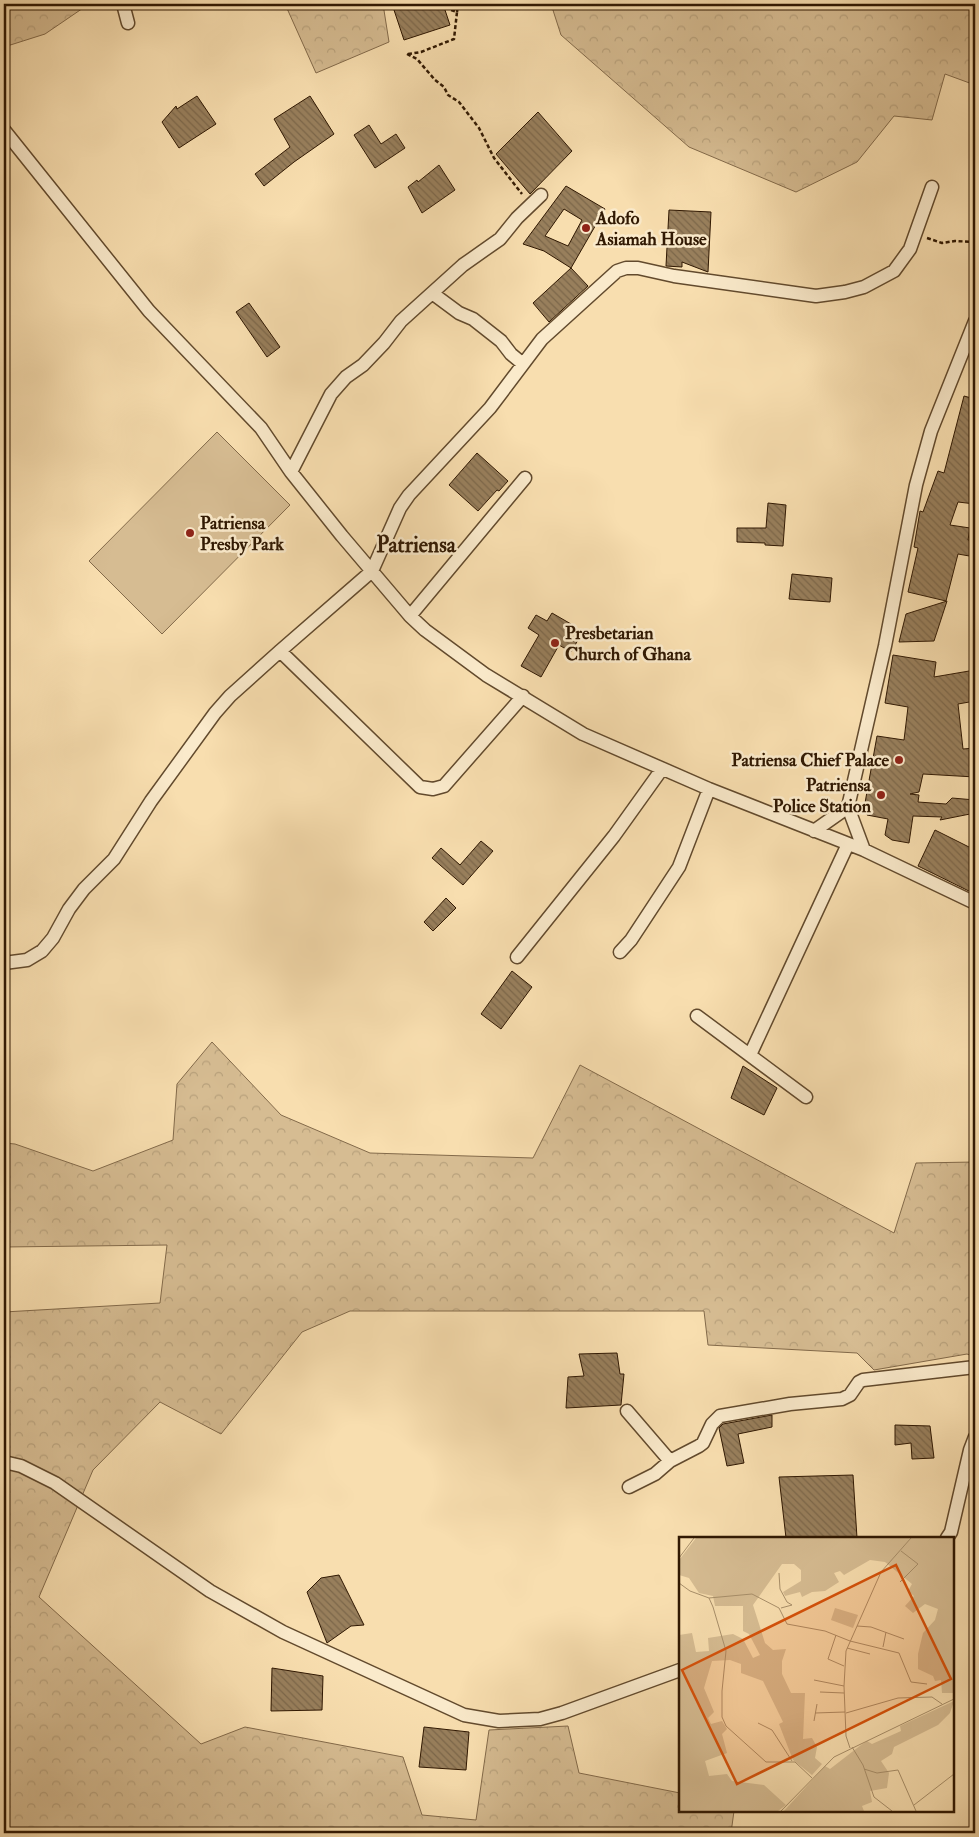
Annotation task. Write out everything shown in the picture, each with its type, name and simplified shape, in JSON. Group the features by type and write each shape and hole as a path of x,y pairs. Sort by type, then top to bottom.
{"street":[{"path":"123,4 128,23"},
{"path":"4,130 149,311 261,428 291,472 410,616 425,630 486,675 583,734 709,789 864,850 975,904"},
{"path":"4,963 27,960 42,951 53,938 69,908 84,889 114,859 151,801 215,713 230,696 372,571 400,508 409,495 490,408 542,339 617,272 626,268 638,268 674,276 816,296 864,287 894,271 910,248 932,187"},
{"path":"291,472 331,394 346,377 363,365 384,343 401,320 463,265 500,239 541,195"},
{"path":"432,293 458,313 473,319 501,341 511,354 523,364"},
{"path":"864,850 848,807 885,646 916,485 931,431 975,321"},
{"path":"410,616 525,478"},
{"path":"280,651 420,787 433,789 444,786 522,696"},
{"path":"518,957 614,836 662,769"},
{"path":"620,952 631,940 679,867 709,789"},
{"path":"814,831 848,807"},
{"path":"750,1055 848,844"},
{"path":"697,1016 806,1097"},
{"path":"629,1487 654,1474 670,1461 703,1443 712,1424 720,1416 790,1404 842,1399 850,1394 859,1382 863,1380 975,1367"},
{"path":"627,1411 670,1461"},
{"path":"948,1537 951,1532 970,1450 975,1437"},
{"path":"4,1462 20,1466 75,1495 210,1591 283,1632 464,1715 499,1721 540,1719 562,1713 679,1670"}],"path":[{"path":"449,4 451,10 457,12"},
{"path":"458,4 454,39 421,52 407,54 417,60 444,87 448,95 459,102 479,128 494,158 531,206"},
{"path":"916,234 942,243 956,241 975,242"}],"green space":[{"path":"4,4 89,4 45,34 4,47"},
{"path":"285,4 383,4 389,42 316,73"},
{"path":"551,4 975,4 975,85 945,74 932,120 894,116 857,162 796,192 689,147 561,35"},
{"name":"Patriensa Presby Park","path":"217,432 290,505 162,634 89,561"},
{"path":"212,1042 281,1115 370,1153 533,1158 580,1065 894,1233 916,1163 975,1162 975,1357 967,1354 874,1370 857,1353 708,1345 704,1311 350,1311 302,1332 221,1434 160,1402 93,1470 39,1597 201,1744 245,1727 403,1757 422,1815 476,1820 489,1730 568,1726 579,1773 679,1793 679,1812 734,1812 731,1833 4,1833 4,1312 160,1303 167,1245 4,1247 4,1143 15,1144 93,1171 173,1140 177,1084"}],"building":[{"path":"392,4 443,4 450,25 404,40"},
{"path":"197,96 216,124 179,148 162,122 176,106 177,109"},
{"path":"310,96 334,134 264,186 255,174 290,147 274,119"},
{"path":"538,112 572,151 530,194 496,154"},
{"path":"369,125 381,144 396,134 405,148 375,168 354,135"},
{"path":"439,165 455,190 422,213 408,187 417,180 418,182"},
{"name":"Adofo Asiamah House","path":"566,186 605,209 571,268 544,251 523,244","holes":["564,209 582,220 568,246 545,236"]},
{"path":"669,210 711,212 708,272 682,262 682,267 666,266"},
{"path":"571,268 588,286 549,322 533,303"},
{"path":"249,303 280,347 267,357 236,312"},
{"path":"964,396 975,399 975,504 958,502 950,525 970,528 968,540 975,540 975,557 958,554 946,601 908,592 918,548 914,547 920,511 923,512 938,471 944,473"},
{"path":"477,453 508,481 478,511 449,485"},
{"path":"768,503 786,505 783,546 737,542 737,528 766,528"},
{"path":"792,574 832,578 830,602 789,599"},
{"path":"947,601 934,641 899,642 906,614"},
{"name":"Presbetarian Church of Ghana","path":"552,613 571,624 566,633 578,640 571,652 559,645 541,677 521,666 539,635 528,628 536,615 547,621"},
{"path":"893,655 936,662 934,677 975,670 975,701 958,704 963,749 975,748 975,777 923,774 919,792 910,794 919,795 918,802 946,804 952,798 975,800 975,813 940,820 942,817 913,816 909,843 892,840 885,835 888,819 867,815 869,804 865,803 877,736 904,740 908,707 885,703"},
{"path":"935,830 975,850 975,894 918,866"},
{"path":"481,841 493,851 463,885 432,858 441,848 460,865"},
{"path":"446,898 456,908 433,931 424,922"},
{"path":"512,971 532,987 501,1029 481,1014"},
{"path":"743,1066 777,1088 764,1115 731,1098"},
{"path":"617,1353 620,1374 624,1374 621,1405 566,1408 568,1377 584,1376 579,1354"},
{"path":"772,1415 772,1427 738,1434 744,1463 727,1466 719,1428 723,1424"},
{"path":"895,1425 930,1426 934,1458 912,1459 911,1443 895,1445"},
{"path":"853,1475 857,1537 786,1537 779,1477"},
{"path":"339,1575 364,1625 351,1626 327,1643 307,1592 321,1578"},
{"path":"272,1668 323,1676 322,1710 271,1711"},
{"path":"424,1727 469,1732 466,1770 419,1767"}],"place":[{"name":"Adofo Asiamah House","path":"586,228"},
{"name":"Patriensa Presby Park","path":"190,533"},
{"name":"Presbetarian Church of Ghana","path":"555,643"},
{"name":"Patriensa Chief Palace","path":"899,760"},
{"name":"Patriensa Police Station","path":"881,795"}],"district":[{"name":"Patriensa","path":"416,545"}]}
